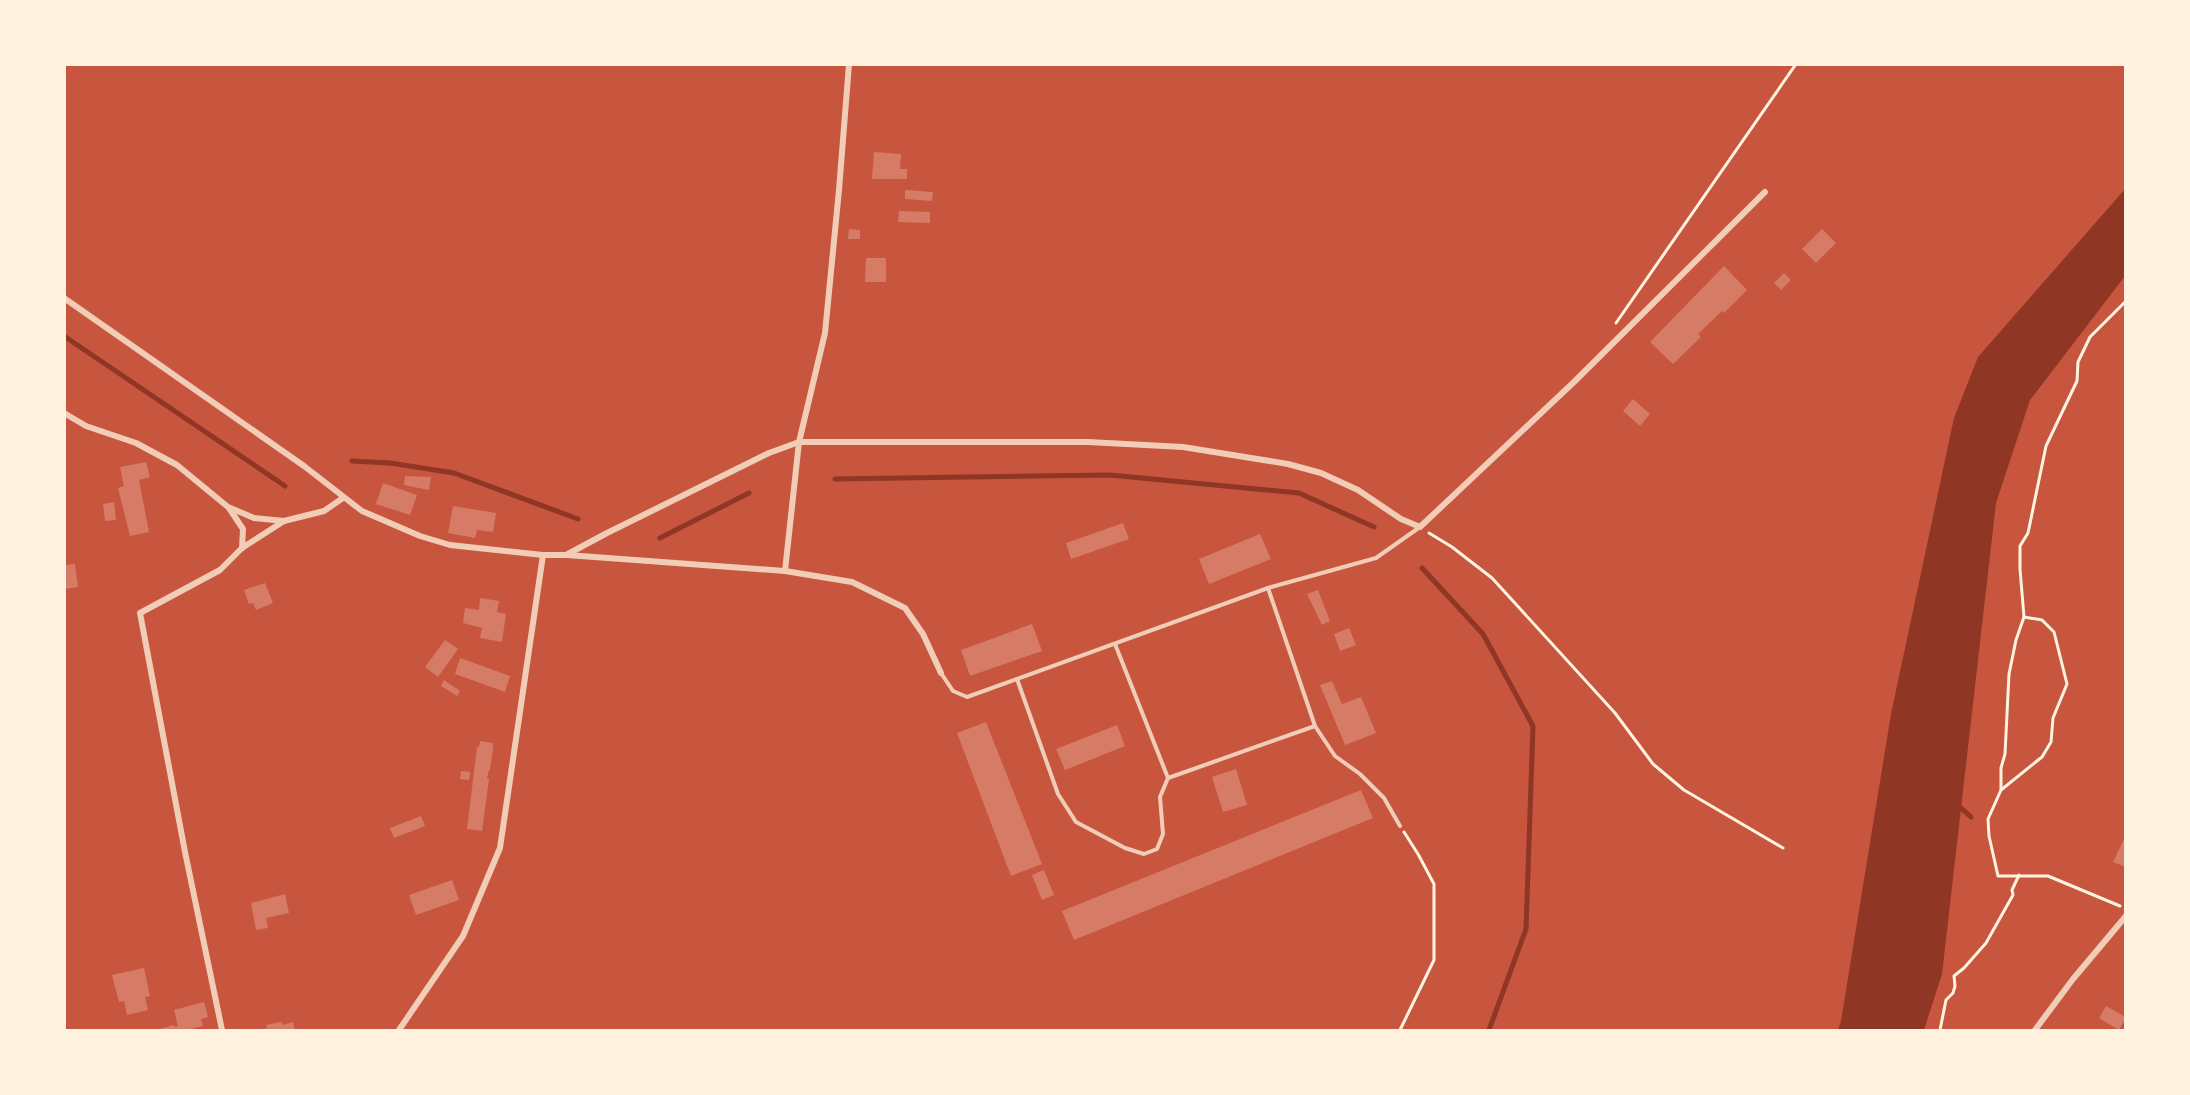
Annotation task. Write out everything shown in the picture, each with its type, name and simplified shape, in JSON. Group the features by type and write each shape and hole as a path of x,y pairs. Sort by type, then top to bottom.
{"street":[{"path":"785,571 799,442 825,333 849,64"},
{"path":"567,555 769,453 799,442 1088,442 1184,447 1288,464 1321,473 1358,490 1401,519 1420,527 1575,381 1765,192"},
{"path":"64,298 304,466 362,511 420,536 450,545 543,555 785,571 852,582 905,608 923,634 941,673"},
{"path":"64,413 86,426 136,443 177,465 228,507 243,529 242,548"},
{"path":"222,1030 184,852 140,613 220,570 242,548 284,521 324,511 343,498"},
{"path":"228,507 254,518 284,521"},
{"path":"399,1030 464,936 500,849 543,555"},
{"path":"2035,1030 2073,979 2126,916"}],"lane":[{"path":"941,673 952,691 967,697 1268,588 1376,558 1420,527"},
{"path":"1268,588 1315,726 1335,756 1360,774 1384,798 1400,826"},
{"path":"1017,680 1058,794 1076,822 1143,854 1157,849 1163,834 1160,797 1168,778 1114,644"},
{"path":"1168,778 1315,726"}],"path":[{"path":"1615,323 1796,64"},
{"path":"2120,906 2048,876 1998,876 1989,836 1988,819 2001,790 2009,674 2024,616 2020,546 2028,533 2046,446 2077,381 2078,362 2090,337 2126,301"},
{"path":"1420,527 1452,546 1492,578 1615,713 1653,764 1684,790 1751,827 1783,848"},
{"path":"2001,790 2042,757 2051,742 2053,718 2067,684 2054,632 2042,620 2024,616"},
{"path":"1400,826 1434,884 1434,960 1400,1030"},
{"path":"1940,1030 1946,1000 1953,993 1955,986 1954,976 1986,943 2013,895 2012,890 2019,875"}],"shaded area":[{"path":"2125,189 2125,276 2030,400 1996,503 1942,974 1924,1030 1838,1030 1891,714 1954,418 1978,357"}],"building":[{"path":"874,152 901,154 900,169 907,169 907,179 872,179"},
{"path":"905,190 933,192 932,201 905,199"},
{"path":"899,211 930,212 930,223 898,222"},
{"path":"849,229 860,230 860,239 848,239"},
{"path":"1822,229 1836,243 1816,263 1802,249"},
{"path":"866,258 886,258 886,282 865,282"},
{"path":"1724,266 1747,290 1698,334 1701,337 1673,364 1650,342"},
{"path":"1784,273 1791,280 1781,290 1774,283"},
{"path":"1633,399 1650,414 1640,426 1623,411"},
{"path":"146,462 150,477 139,480 149,532 130,536 118,488 124,486 120,467"},
{"path":"405,476 431,477 429,490 404,485"},
{"path":"383,483 417,495 410,515 376,504"},
{"path":"114,502 116,520 105,521 103,504"},
{"path":"453,506 496,513 493,532 477,530 475,538 448,533"},
{"path":"1123,523 1129,539 1071,559 1066,543"},
{"path":"1260,534 1271,559 1209,584 1199,559"},
{"path":"75,564 78,587 64,589 64,565"},
{"path":"265,583 273,603 256,610 253,603 249,604 244,590"},
{"path":"1318,590 1330,621 1322,625 1307,594"},
{"path":"480,598 499,601 497,612 506,614 502,642 480,638 482,628 463,623 465,608 479,610"},
{"path":"1032,624 1042,651 970,676 961,650"},
{"path":"1349,628 1356,645 1340,651 1334,634"},
{"path":"445,640 458,649 438,677 425,667"},
{"path":"460,658 510,676 505,692 455,674"},
{"path":"444,680 460,691 457,696 441,686"},
{"path":"1332,681 1342,704 1361,697 1376,733 1345,745 1320,685"},
{"path":"986,722 1042,864 1011,876 957,733"},
{"path":"1117,725 1125,746 1065,770 1056,749"},
{"path":"480,741 493,743 482,831 467,829 477,747"},
{"path":"1236,769 1247,805 1223,812 1212,777"},
{"path":"461,771 470,772 469,780 460,779"},
{"path":"1361,790 1373,818 1074,940 1062,911"},
{"path":"421,816 425,826 394,838 390,828"},
{"path":"2126,835 2126,867 2113,862"},
{"path":"1044,870 1054,895 1042,900 1032,875"},
{"path":"452,880 459,900 416,915 409,895"},
{"path":"285,894 289,913 266,918 268,928 256,930 251,903"},
{"path":"144,968 150,996 145,997 148,1010 127,1015 124,1001 119,1002 112,975"},
{"path":"204,1002 208,1017 201,1019 203,1026 187,1030 156,1030 178,1026 174,1010"},
{"path":"2106,1006 2126,1017 2119,1030 2099,1018"},
{"path":"281,1022 283,1025 293,1022 295,1030 260,1030 267,1028 266,1025"}],"waterway":[{"path":"64,336 285,486"},
{"path":"352,461 390,463 454,473 578,519"},
{"path":"835,479 1110,475 1299,493 1374,527"},
{"path":"660,538 749,493"},
{"path":"1422,568 1483,634 1533,726 1526,929 1489,1030"},
{"path":"1961,808 1971,817"}]}
